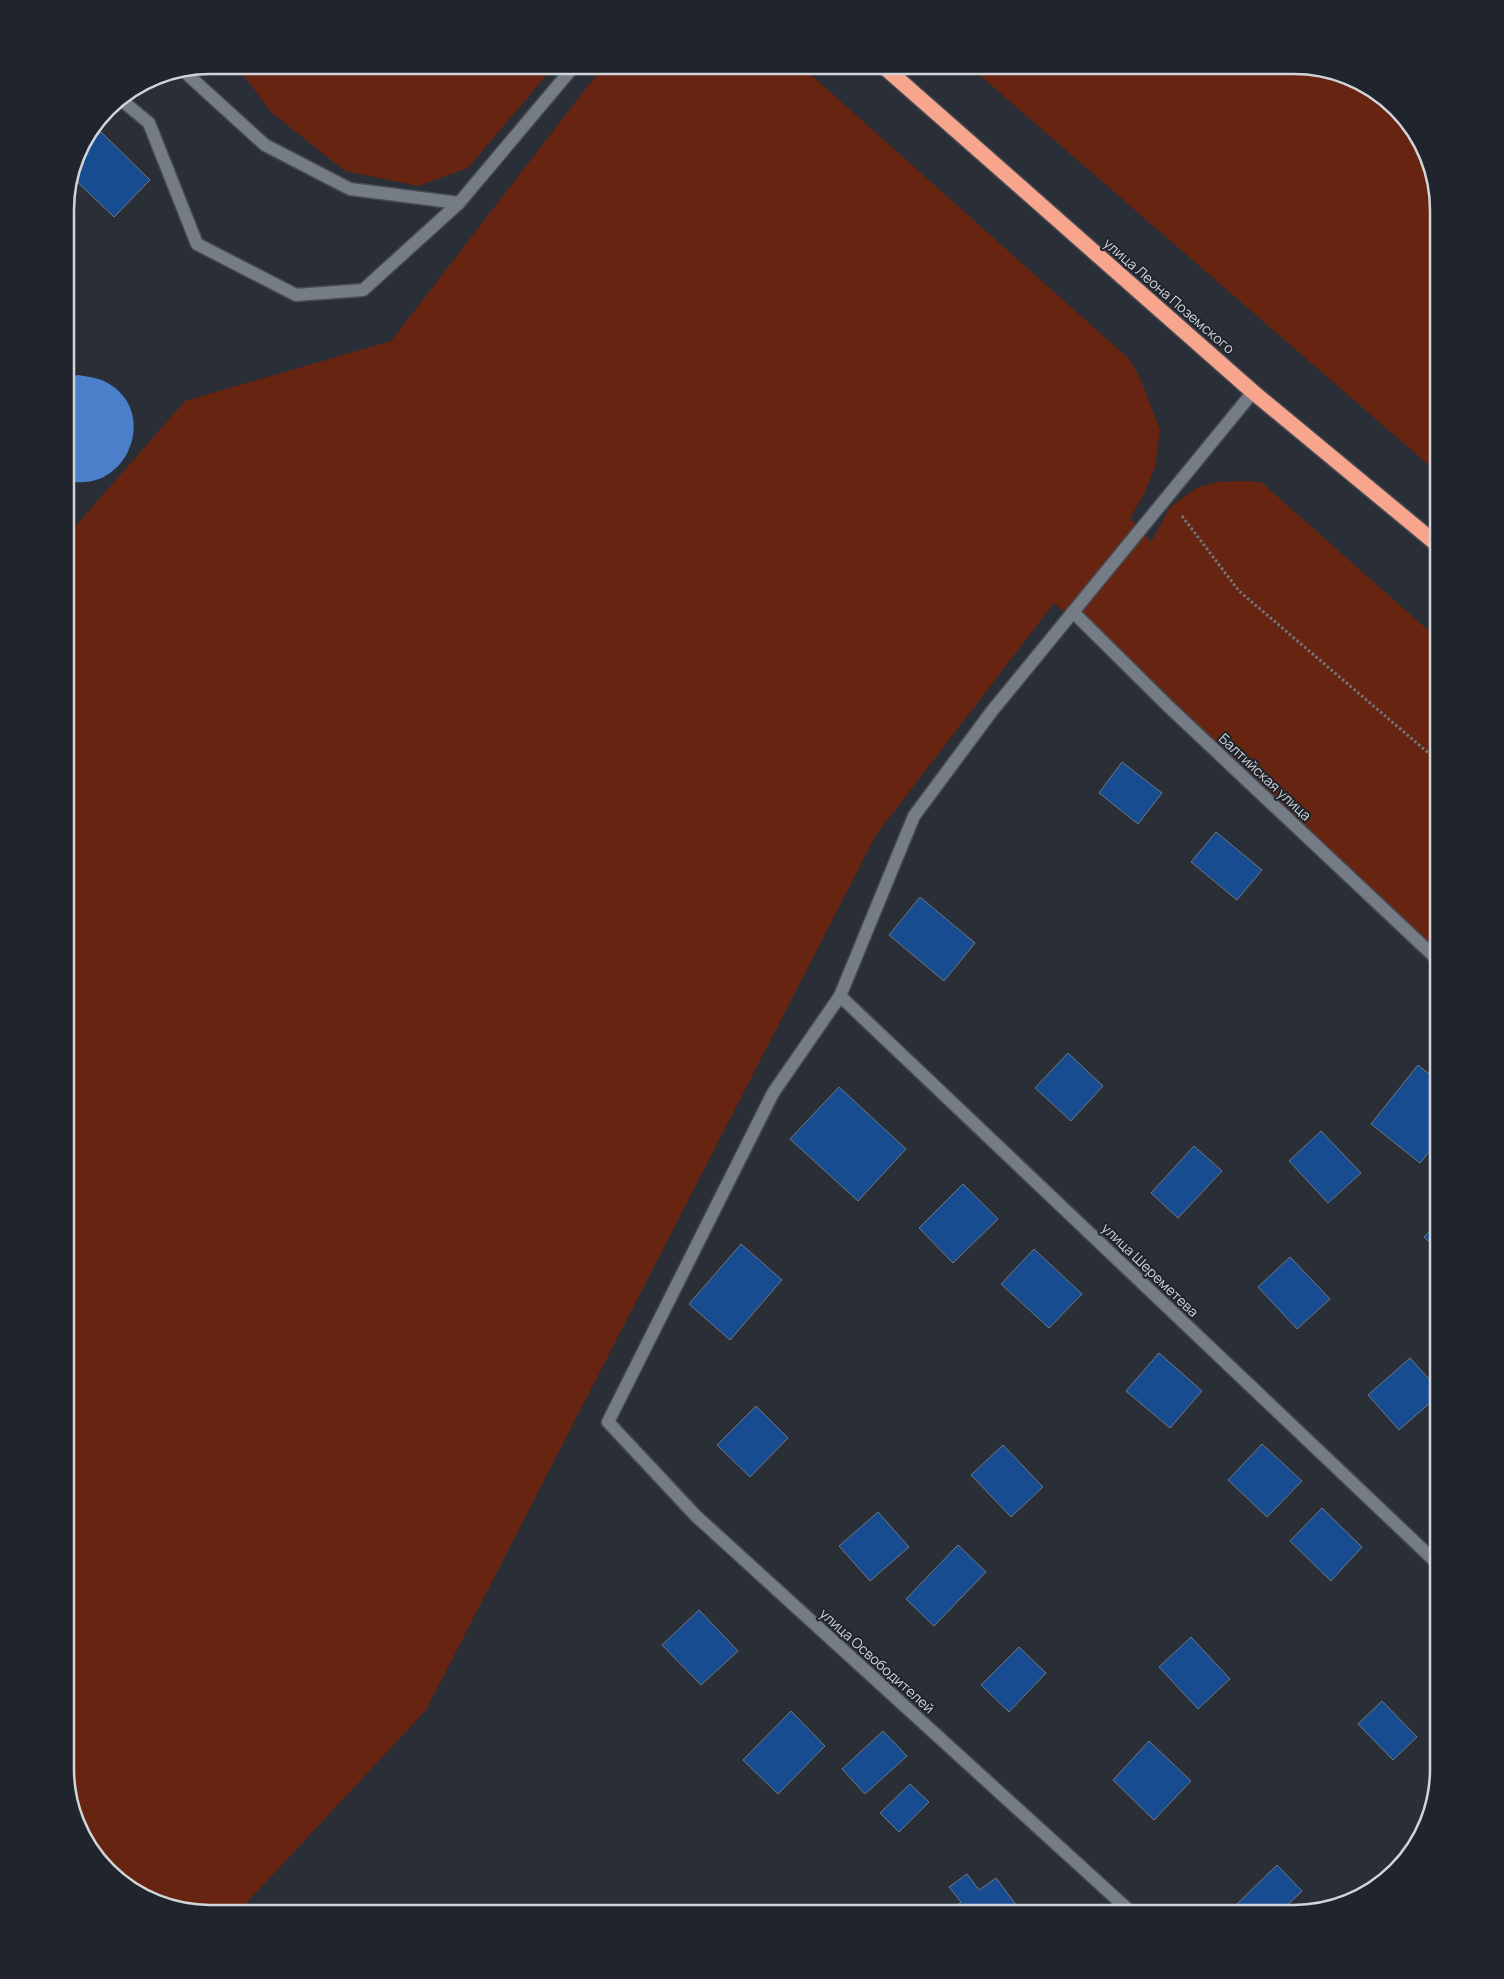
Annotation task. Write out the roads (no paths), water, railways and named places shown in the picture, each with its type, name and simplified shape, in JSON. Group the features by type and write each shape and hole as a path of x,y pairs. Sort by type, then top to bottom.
{"highway":[{"name":"улица Леона Поземского","path":"892,74 1253,392 1430,539"}],"street":[{"path":"125,103 148,123 197,244 296,295 363,290 459,203 567,74"},
{"path":"188,75 265,145 350,190 459,203"},
{"path":"840,996 914,816 992,711 1253,392"},
{"name":"Балтийская улица","path":"1073,612 1169,708 1430,953"},
{"name":"улица Освободителей","path":"840,996 773,1092 608,1422 696,1516 1123,1905"},
{"name":"улица Шереметева","path":"840,996 1430,1556"}],"water":[{"path":"74,376 91,377 111,385 125,399 132,415 133,433 128,451 119,466 104,477 86,482 74,481"}]}
